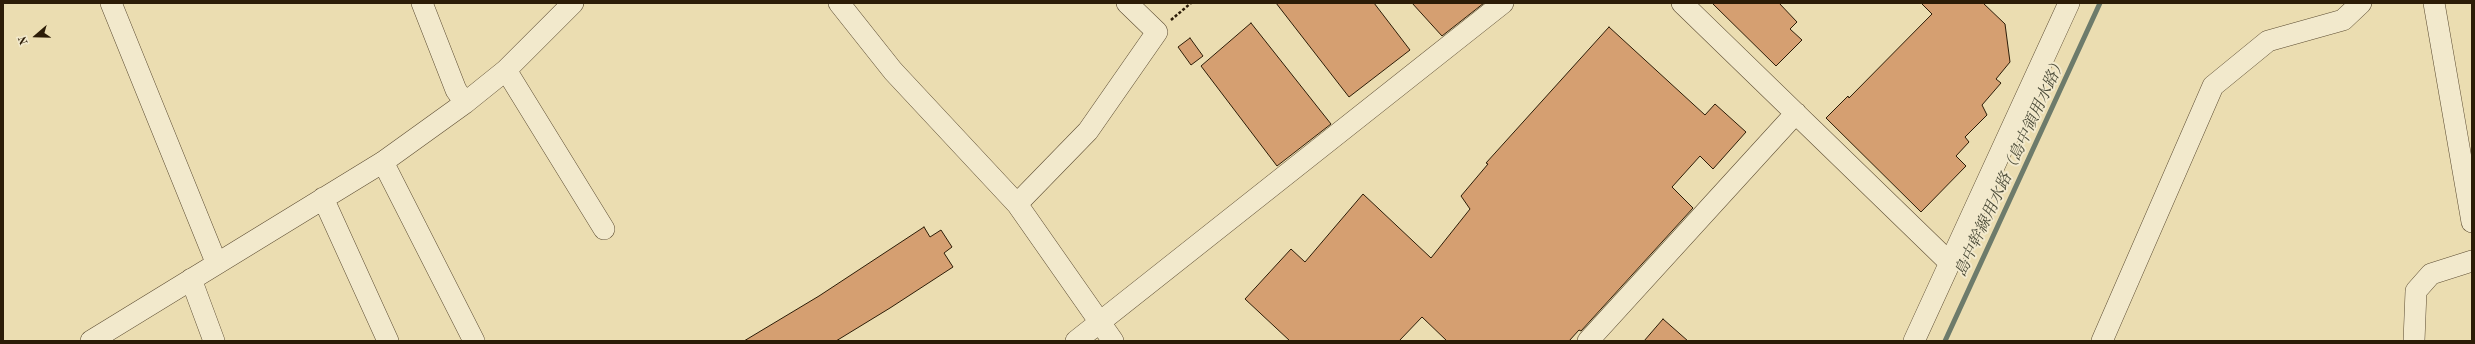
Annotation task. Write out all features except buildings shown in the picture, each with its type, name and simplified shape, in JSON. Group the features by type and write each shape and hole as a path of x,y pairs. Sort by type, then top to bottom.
{"street":[{"path":"112,3 216,262"},
{"path":"422,3 456,90 465,103"},
{"path":"91,341 216,262 383,162 465,103 506,70 573,3"},
{"path":"839,3 893,71 1017,204 1113,341"},
{"path":"1017,204 1088,132 1157,32 1127,3"},
{"path":"1076,341 1503,3"},
{"path":"1682,3 1950,264"},
{"path":"1914,341 2069,3"},
{"path":"2102,341 2213,86 2268,41 2343,20 2361,3"},
{"path":"2434,3 2472,222"},
{"path":"506,70 604,229"},
{"path":"1588,341 1796,113"},
{"path":"383,162 474,341"},
{"path":"323,198 388,341"},
{"path":"2414,341 2416,292 2431,274 2472,261"},
{"path":"191,279 214,341"}],"path":[{"path":"1157,32 1191,3"}],"waterway":[{"name":"島中幹線用水路（島中領用水路）","path":"1945,341 2100,3"}]}
